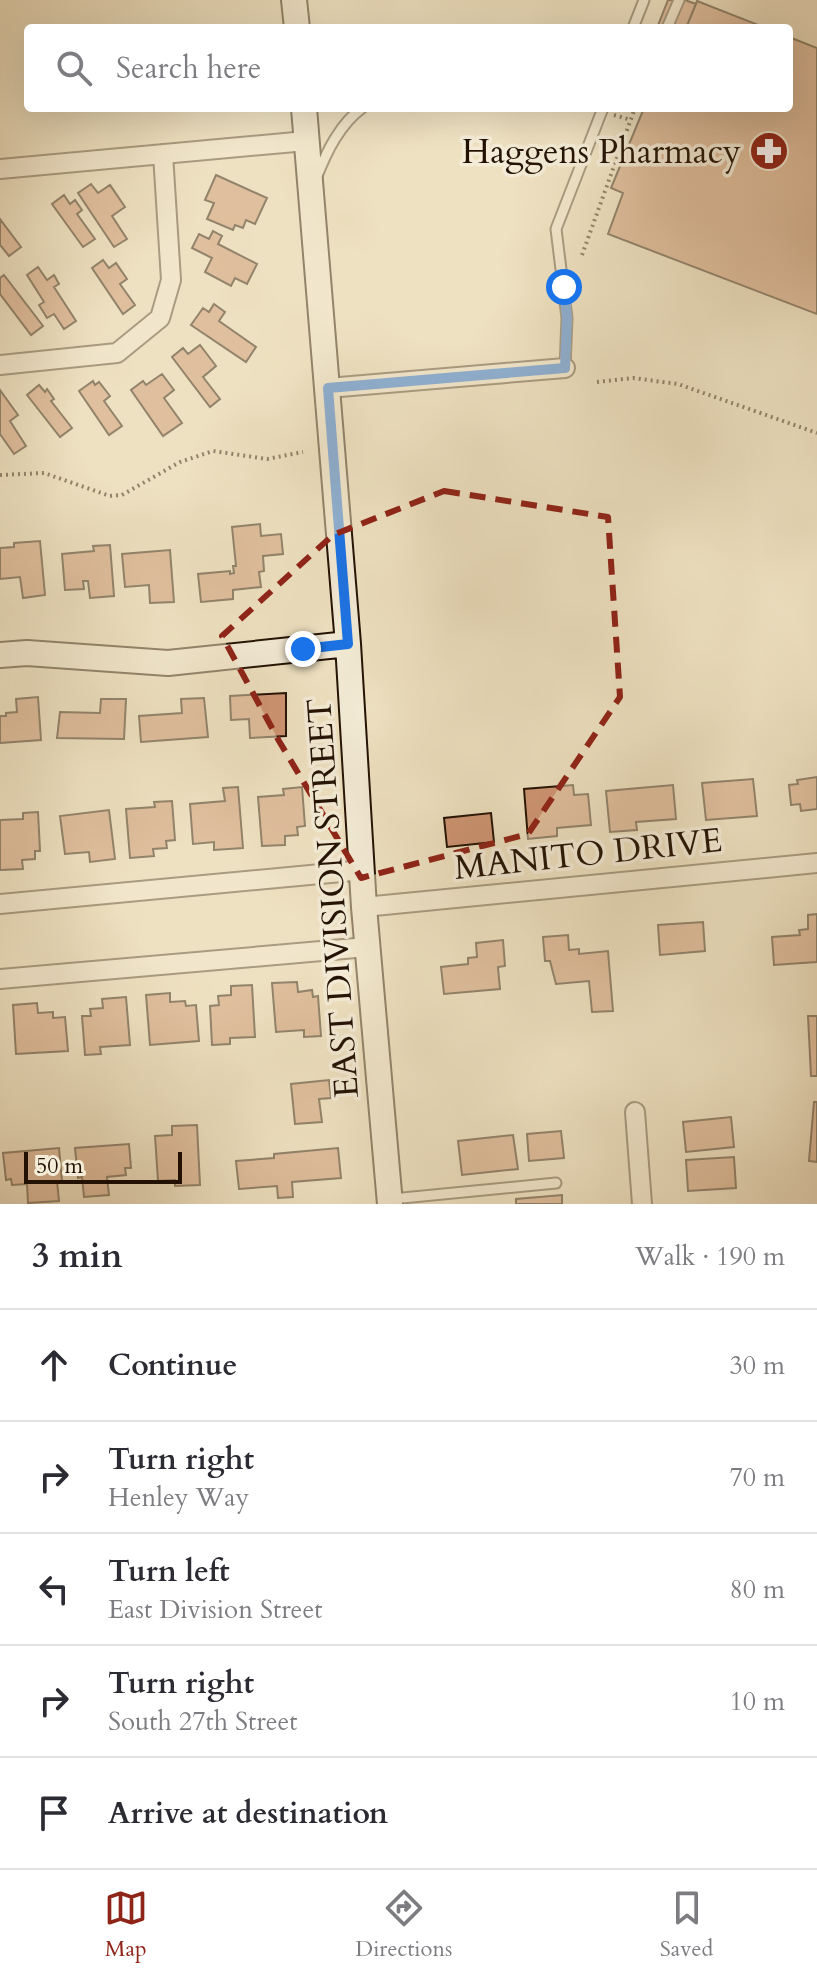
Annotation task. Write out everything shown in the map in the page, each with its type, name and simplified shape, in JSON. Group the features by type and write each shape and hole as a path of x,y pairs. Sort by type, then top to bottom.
{"street":[{"path":"294,0 297,24"},
{"name":"EAST DIVISION STREET","path":"304,112 389,1202"},
{"path":"0,169 306,141"},
{"path":"0,365 117,353 160,318 171,280 163,154"},
{"path":"328,388 565,368"},
{"path":"0,655 27,653 168,663 348,644"},
{"name":"MANITO DRIVE","path":"364,907 817,863"},
{"path":"0,904 363,870"},
{"path":"0,979 367,947"},
{"path":"635,1112 642,1204"}],"lane":[{"path":"635,24 644,0"},
{"path":"669,24 679,0"},
{"path":"311,190 340,131 358,112"},
{"path":"565,368 567,318 556,229 601,112"},
{"path":"389,1202 556,1183"}],"path":[{"path":"582,255 634,112"},
{"path":"597,382 633,378 678,384 817,433"},
{"path":"0,475 44,473 110,496 122,495 180,462 213,451 267,459 303,452"}],"highlighted area":[{"path":"444,491 608,517 620,697 528,834 361,878 279,741 222,636 333,535"}],"building":[{"path":"668,0 685,0 696,4 688,24 659,24"},
{"path":"697,1 756,24 688,24"},
{"path":"793,39 817,48 817,314 608,234 623,193 611,188 642,112 793,112"},
{"path":"216,175 267,198 255,224 246,220 243,228 235,225 233,230 207,219 214,203 205,200"},
{"path":"91,184 98,193 110,185 125,207 112,216 127,239 114,247 78,193"},
{"path":"64,195 70,204 75,200 82,210 77,214 95,239 83,247 52,204"},
{"path":"0,219 21,247 9,256 0,245"},
{"path":"213,231 222,236 218,244 257,264 247,284 235,278 231,286 205,272 212,258 192,248 199,234 209,239"},
{"path":"103,260 109,268 116,263 127,279 120,284 135,305 123,314 92,268"},
{"path":"38,267 47,280 54,275 59,284 54,287 76,321 64,329 54,314 47,318 39,305 44,302 27,275"},
{"path":"4,275 43,326 31,335 0,294 0,278"},
{"path":"214,304 225,312 219,321 256,347 246,362 191,325 203,308 209,312"},
{"path":"200,345 216,366 203,377 220,399 210,407 172,357 183,348 188,354"},
{"path":"162,374 174,390 164,398 182,423 163,436 131,390 143,381 146,385"},
{"path":"93,381 95,385 99,382 110,396 104,401 122,426 109,435 79,391"},
{"path":"39,385 45,392 47,389 54,399 51,401 72,428 60,437 27,395"},
{"path":"0,390 18,415 10,421 26,446 14,454 0,434"},
{"path":"260,524 261,536 281,534 283,554 263,556 264,571 259,572 261,587 233,590 233,599 201,602 198,574 234,573 232,527"},
{"path":"40,541 45,595 23,598 20,577 0,579 0,548 14,547 14,543"},
{"path":"110,545 114,596 90,598 88,581 83,581 84,589 65,590 62,554 94,551 93,546"},
{"path":"170,550 174,602 150,603 149,585 125,587 122,554"},
{"path":"286,693 286,736 250,738 249,719 231,720 230,696"},
{"path":"38,697 41,740 0,743 0,716 17,712 16,699"},
{"path":"204,698 208,737 141,742 139,716 182,713 181,699"},
{"path":"101,699 126,699 124,739 57,738 60,712 100,713"},
{"path":"817,777 817,809 801,811 800,804 791,805 789,785 798,784 797,780"},
{"path":"753,779 757,816 706,820 702,783"},
{"path":"573,785 574,795 588,794 591,825 557,828 557,836 528,839 524,789"},
{"path":"673,785 676,819 636,822 637,830 610,832 606,791"},
{"path":"238,787 243,848 214,850 214,842 193,844 190,804 225,801 223,788"},
{"path":"302,787 305,826 297,827 298,835 285,836 285,845 262,846 258,797 284,795 283,789"},
{"path":"172,801 175,840 166,841 167,848 153,849 154,856 130,858 126,809 155,807 154,802"},
{"path":"109,810 115,859 90,862 89,852 65,854 60,816"},
{"path":"38,812 40,851 35,851 35,859 22,860 23,869 0,870 0,820 23,819 23,813"},
{"path":"491,813 494,842 447,847 444,818"},
{"path":"817,914 817,962 774,965 772,937 800,935 799,930 808,929 808,915"},
{"path":"703,922 705,951 660,955 658,925"},
{"path":"568,935 569,950 579,949 579,954 608,951 613,1011 592,1012 589,981 556,984 550,961 545,961 543,937"},
{"path":"503,940 505,966 498,967 500,989 444,994 441,967 468,964 468,958 477,957 476,943"},
{"path":"297,982 298,992 312,990 313,997 318,996 321,1036 304,1037 304,1030 276,1032 272,983"},
{"path":"252,985 255,1037 230,1038 230,1044 212,1045 210,1006 219,1005 218,996 231,995 231,986"},
{"path":"170,993 170,1002 185,1001 186,1006 196,1005 199,1041 150,1045 146,995"},
{"path":"126,997 130,1045 100,1047 101,1054 85,1055 82,1016 91,1016 90,1009 103,1008 102,999"},
{"path":"37,1003 38,1013 53,1012 53,1018 65,1017 68,1051 16,1054 13,1005"},
{"path":"808,1016 817,1016 817,1076 811,1076"},
{"path":"329,1080 331,1098 319,1099 322,1122 295,1124 291,1084"},
{"path":"814,1102 817,1102 817,1162 809,1161"},
{"path":"731,1117 734,1147 686,1152 683,1122"},
{"path":"197,1125 200,1185 175,1186 175,1180 158,1181 155,1136 172,1135 172,1126"},
{"path":"561,1131 564,1158 529,1161 527,1134"},
{"path":"513,1135 518,1169 462,1175 458,1141"},
{"path":"129,1144 131,1168 125,1168 126,1175 107,1177 109,1195 84,1197 82,1177 78,1178 75,1148"},
{"path":"59,1148 62,1181 57,1181 59,1201 28,1203 27,1184 12,1185 11,1179 6,1180 3,1153"},
{"path":"338,1148 341,1178 292,1182 293,1197 278,1198 277,1186 239,1189 236,1161"},
{"path":"734,1157 736,1188 688,1191 686,1160"},
{"path":"562,1195 562,1204 516,1204 516,1199"}],"place":[{"name":"Haggens Pharmacy","path":"769,151"}],"route":[{"path":"303,649 348,644 328,388 565,368 567,318 564,287"}]}
